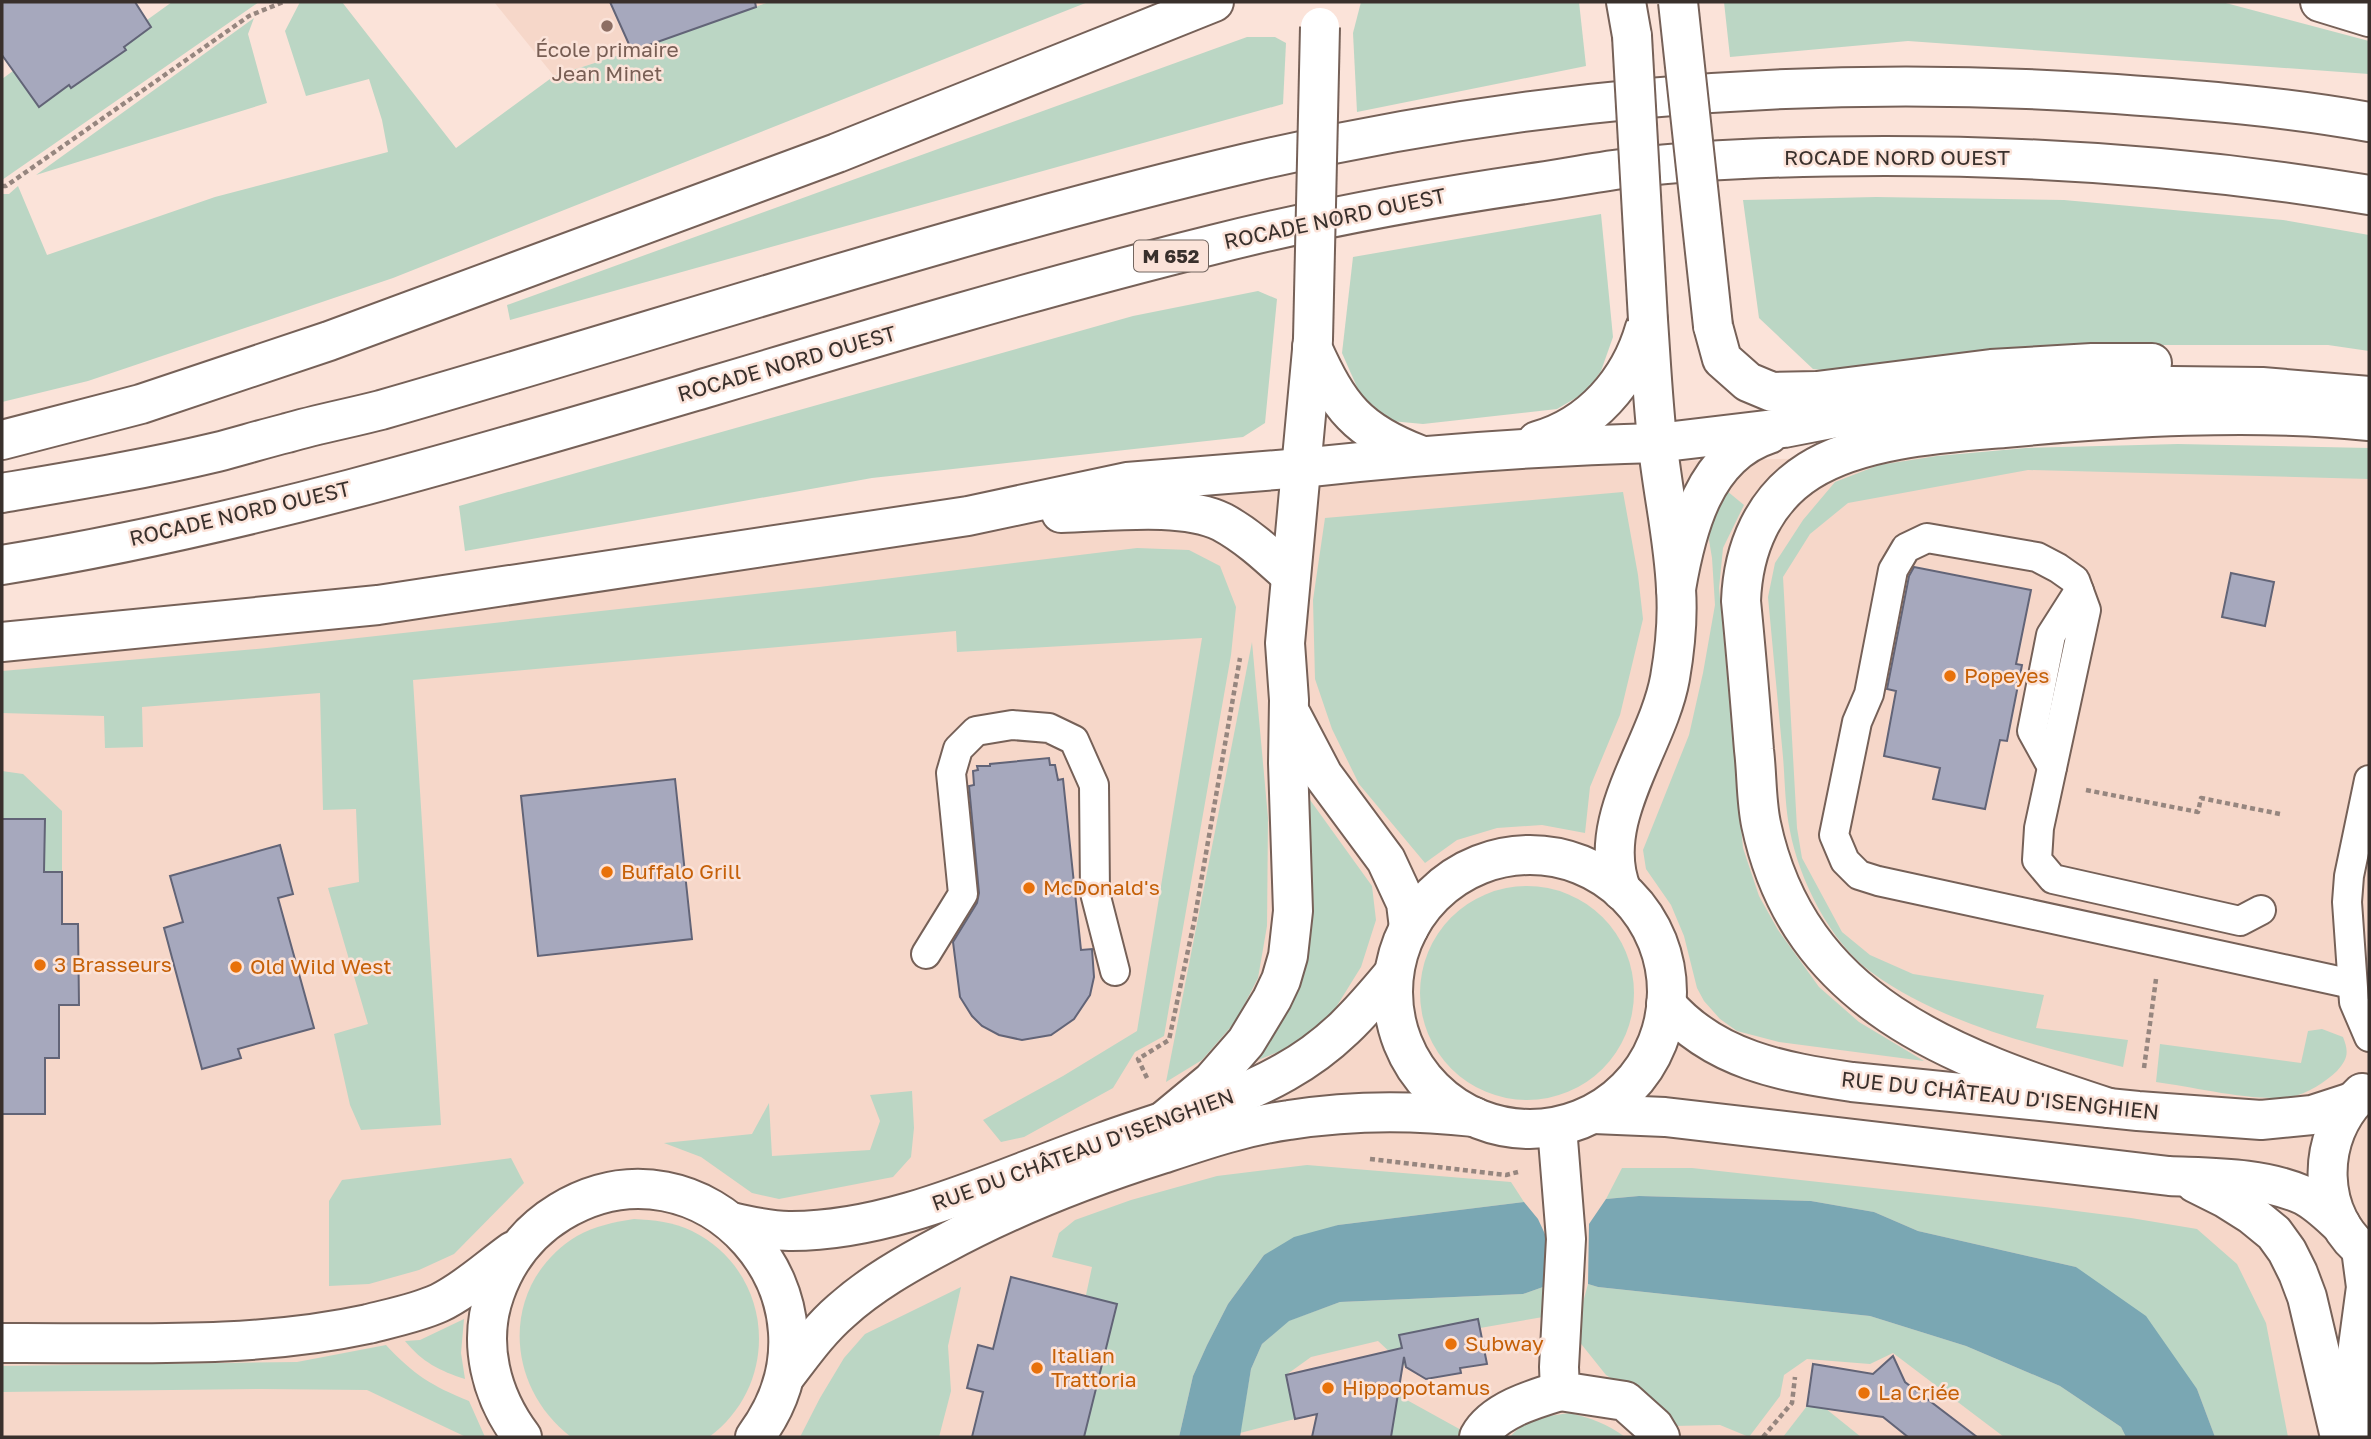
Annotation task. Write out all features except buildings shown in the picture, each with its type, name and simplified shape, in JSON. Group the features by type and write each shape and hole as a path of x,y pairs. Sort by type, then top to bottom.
{"main road":[{"path":"2,440 141,404 329,341 836,153 1214,2"},
{"path":"1678,2 1713,326 1722,359 1748,382 1772,392 1817,391 1991,369 2092,363 2251,361 2326,367 2369,376"},
{"path":"2320,2 2369,16"},
{"path":"1622,891 1616,877 1615,860 1619,821 1626,796 1657,723 1669,682 1676,626 1676,589 1657,443 1631,13"},
{"path":"1165,1120 1191,1100 1229,1062 1259,1022 1281,980 1288,956 1293,911 1288,762 1289,700 1285,643 1312,343 1319,14"},
{"path":"2,493 218,452 376,411 898,256 1248,163 1364,139 1568,105 1737,90 1937,85 2169,98 2238,104 2369,122"},
{"name":"ROCADE NORD OUEST","path":"2,565 112,545 289,505 524,442 871,339 1214,244 1460,192 1662,165 1814,156 1910,156 2076,160 2167,167 2369,195"},
{"path":"1511,448 1562,433 1603,401 1631,365 1648,320"},
{"path":"1312,343 1327,381 1355,418 1370,431 1420,455"},
{"path":"2,642 378,605 968,516 1127,482 1511,448 1657,443 1784,428 1856,414 2109,389 2172,386 2262,387 2369,396"},
{"path":"2109,1108 2057,1091 1964,1054 1894,1019 1868,1000 1845,978 1807,934 1779,883 1761,822 1741,601 1746,554 1770,506 1793,484 1821,465 1863,448 1938,434 2115,420 2239,415 2369,421"},
{"path":"1676,589 1682,549 1704,491 1721,468 1742,447 1760,436 1784,428"},
{"path":"968,516 1156,511 1196,513 1220,521 1247,537 1290,575"},
{"path":"1289,700 1294,720 1322,775 1386,860 1406,903 1409,928"},
{"name":"RUE DU CHÂTEAU D'ISENGHIEN","path":"1514,856 1548,856 1580,864 1622,891 1643,914 1657,942 1665,972 1667,1004 1661,1033 1652,1055 1640,1074 1619,1097 1594,1114 1557,1127 1514,1128 1487,1122 1459,1110 1434,1090 1418,1072 1406,1051 1395,1021 1393,989 1399,950 1427,900 1453,878 1482,863 1514,856"},
{"name":"RUE DU CHÂTEAU D'ISENGHIEN","path":"731,1222 787,1231 838,1227 922,1208 1263,1085 1287,1072 1344,1030 1360,1015 1394,973"},
{"name":"RUE DU CHÂTEAU D'ISENGHIEN","path":"1667,1004 1681,1021 1714,1044 1770,1067 1852,1082 2109,1108 2278,1119 2312,1115 2363,1089"},
{"path":"2354,1437 2357,1354 2366,1287 2357,1243 2331,1201 2326,1175 2329,1149 2338,1124 2363,1089"},
{"name":"RUE DU CHÂTEAU D'ISENGHIEN","path":"786,1376 825,1326 888,1275 980,1225 1045,1195 1249,1127 1378,1111 1474,1117"},
{"name":"RUE DU CHÂTEAU D'ISENGHIEN","path":"1594,1114 1664,1117 2280,1187 2304,1196 2357,1243"},
{"path":"1557,1127 1566,1239 1560,1391"},
{"name":"RUE DU CHÂTEAU D'ISENGHIEN","path":"2169,1176 2200,1185 2252,1215 2274,1233 2287,1251 2306,1297 2340,1437"},
{"path":"2,1343 260,1339 347,1328 392,1318 439,1302 520,1245 551,1217 569,1207 601,1195 635,1190 669,1193 717,1212 731,1222 755,1246 780,1291 789,1324 786,1376 774,1408 755,1437"},
{"path":"520,1245 504,1272 492,1301 487,1343 496,1394 510,1422 522,1437"},
{"path":"1479,1437 1484,1427 1522,1403 1560,1391 1625,1401 1654,1427 1660,1437"}],"lane":[{"path":"2261,910 2240,921 2053,878 2037,860 2039,828 2086,610 2075,580 2036,557 1927,538 1906,548 1894,570 1869,694 1857,722 1834,835 1845,860 1859,875 2352,984"},
{"path":"926,954 963,894 951,774 958,749 976,731 1012,725 1049,728 1073,740 1094,785 1095,893 1115,971"},
{"path":"2369,780 2349,876 2347,902 2354,1002 2369,1037"},
{"path":"2348,937 2369,959"}],"path":[{"path":"2,186 6,186 249,16 283,2"},
{"path":"1165,1120 1138,1059 1169,1040 1194,922 1240,651"},
{"path":"2050,775 2197,812 2201,798 2280,814"},
{"path":"1356,1157 1506,1175 1561,1165"},
{"path":"1763,1437 1792,1403 1795,1377"}],"shaded area":[{"name":"École primaire Jean Minet","path":"494,2 769,2 554,76"},
{"path":"2369,448 2369,1437 2,1437 2,657 1301,468"}],"green space":[{"path":"172,2 259,2 2,180 2,79 13,71 40,107 69,85 72,88 125,50 124,47 151,27 147,20"},
{"path":"300,2 342,2 456,148 554,76 769,2 1088,2 393,278 88,381 2,402 2,194 9,194 18,186 47,255 215,197 388,152 382,120 369,79 306,96 285,31"},
{"path":"1361,2 1579,2 1586,66 1357,112 1353,33"},
{"path":"1724,2 2222,2 2369,41 2369,74 1908,41 1730,57"},
{"path":"254,18 248,34 267,103 36,175"},
{"path":"1247,37 1275,37 1286,43 1283,104 510,320 507,305"},
{"path":"1876,197 2064,200 2283,220 2369,235 2369,351 2328,345 2074,345 1850,373 1813,369 1759,318 1743,200"},
{"path":"1601,214 1613,337 1601,371 1586,392 1557,409 1423,424 1391,421 1360,394 1342,353 1353,257"},
{"path":"1258,291 1277,299 1265,423 1243,437 872,478 465,551 459,506 1133,316"},
{"path":"2178,444 2369,448 2369,479 2028,470 1848,503 1810,534 1783,577 1797,828 1802,858 1842,932 1870,955 1913,974 2044,995 2036,1028 2128,1040 2123,1067 2025,1042 1960,1020 1899,990 1871,972 1842,944 1818,908 1794,850 1786,803 1768,597 1775,563 1803,520 1835,482 1879,465 1937,456 2026,448"},
{"path":"1727,491 1744,505 1723,548 1719,588 1743,848 1759,896 1778,930 1819,987 1859,1022 1924,1061 1779,1042 1737,1031 1720,1019 1704,1001 1697,988 1684,936 1671,905 1646,869 1643,850 1689,735 1703,673 1715,605 1709,540 1712,514"},
{"path":"1623,492 1643,619 1620,715 1590,787 1585,833 1542,825 1497,828 1457,840 1425,863 1359,784 1332,729 1315,679 1313,600 1325,518"},
{"path":"1137,548 1189,550 1220,566 1236,607 1231,655 1164,1036 1135,1052 1113,1088 1024,1137 1001,1142 983,1120 1137,1031 1202,638 957,652 956,631 413,680 441,1125 361,1130 350,1105 334,1034 368,1024 328,888 359,882 356,809 323,810 320,693 142,707 143,747 105,748 104,716 2,713 2,671 267,648 819,587"},
{"path":"1252,642 1268,818 1267,926 1258,978 1236,1021 1202,1060 1166,1082"},
{"path":"2,771 23,774 62,811 62,872 44,872 44,819 2,819"},
{"path":"1300,786 1372,886 1376,920 1361,967 1330,1017 1303,1042 1258,1060 1301,983 1310,929"},
{"path":"1527,886 1568,894 1603,917 1626,952 1634,993 1626,1034 1603,1069 1568,1092 1527,1100 1486,1092 1451,1069 1428,1034 1420,993 1428,952 1451,917 1486,894"},
{"path":"2322,1029 2343,1037 2347,1051 2345,1059 2327,1079 2297,1095 2259,1097 2156,1082 2160,1044 2301,1063 2308,1031"},
{"path":"912,1091 914,1128 911,1157 893,1177 779,1199 752,1193 701,1157 664,1143 752,1134 769,1103 772,1156 870,1150 880,1121 870,1095"},
{"path":"511,1158 524,1183 454,1254 419,1270 369,1284 329,1286 329,1201 342,1180"},
{"path":"1307,1165 1511,1182 1524,1202 1338,1225 1264,1255 1228,1304 1207,1345 1193,1376 1179,1437 1084,1437 1117,1305 1086,1295 1092,1267 1052,1257 1059,1233 1075,1220 1131,1200 1217,1176"},
{"path":"1622,1168 1692,1168 2045,1207 2197,1229 2237,1264 2266,1323 2288,1437 2215,1437 2197,1389 2076,1267 1918,1231 1874,1212 1811,1201 1639,1196 1606,1199"},
{"path":"634,1219 685,1228 719,1249 740,1273 753,1300 759,1329 757,1359 749,1388 733,1414 709,1437 571,1437 549,1415 532,1390 523,1363 520,1335 523,1307 534,1280 552,1256 577,1236 605,1225"},
{"path":"1588,1284 1870,1316 1966,1346 2060,1386 2121,1427 2126,1437 2004,1437 1893,1353 1870,1364 1807,1359 1784,1375 1780,1396 1749,1437 1720,1425 1673,1426 1669,1416 1606,1375 1574,1335"},
{"path":"961,1287 948,1346 951,1391 939,1437 800,1437 844,1358 865,1334"},
{"path":"1543,1287 1543,1317 1480,1328 1478,1319 1399,1335 1406,1367 1378,1341 1311,1357 1286,1375 1295,1419 1240,1433 1251,1369 1262,1344 1288,1321 1340,1302 1523,1294"},
{"path":"464,1319 461,1353 465,1379 432,1365 405,1341 420,1340"},
{"path":"386,1345 424,1379 469,1401 485,1437 466,1437 367,1390 2,1392 2,1366 297,1362"},
{"path":"1396,1394 1463,1431 1457,1437 1391,1437 1395,1416 1371,1401"},
{"path":"1807,1406 1825,1408 1861,1437 1783,1437"},
{"path":"1570,1413 1599,1422 1625,1437 1510,1437 1530,1422"}],"water":[{"path":"1639,1196 1811,1201 1874,1212 1918,1231 2076,1267 2146,1316 2197,1389 2215,1437 2126,1437 2121,1427 2060,1386 1966,1346 1870,1316 1588,1284 1589,1224 1606,1199"},
{"path":"1524,1202 1538,1219 1550,1245 1543,1287 1523,1294 1340,1302 1289,1321 1262,1344 1251,1369 1240,1437 1179,1437 1193,1376 1207,1345 1228,1304 1264,1255 1294,1237 1338,1225"}],"place":[{"name":"École primaire Jean Minet","path":"607,26"},
{"name":"Popeyes","path":"1950,676"},
{"name":"Buffalo Grill","path":"607,872"},
{"name":"McDonald's","path":"1029,888"},
{"name":"3 Brasseurs","path":"40,965"},
{"name":"Old Wild West","path":"236,967"},
{"name":"Subway","path":"1451,1344"},
{"name":"Italian Trattoria","path":"1037,1368"},
{"name":"Hippopotamus","path":"1328,1388"},
{"name":"La Criée","path":"1864,1393"}]}
